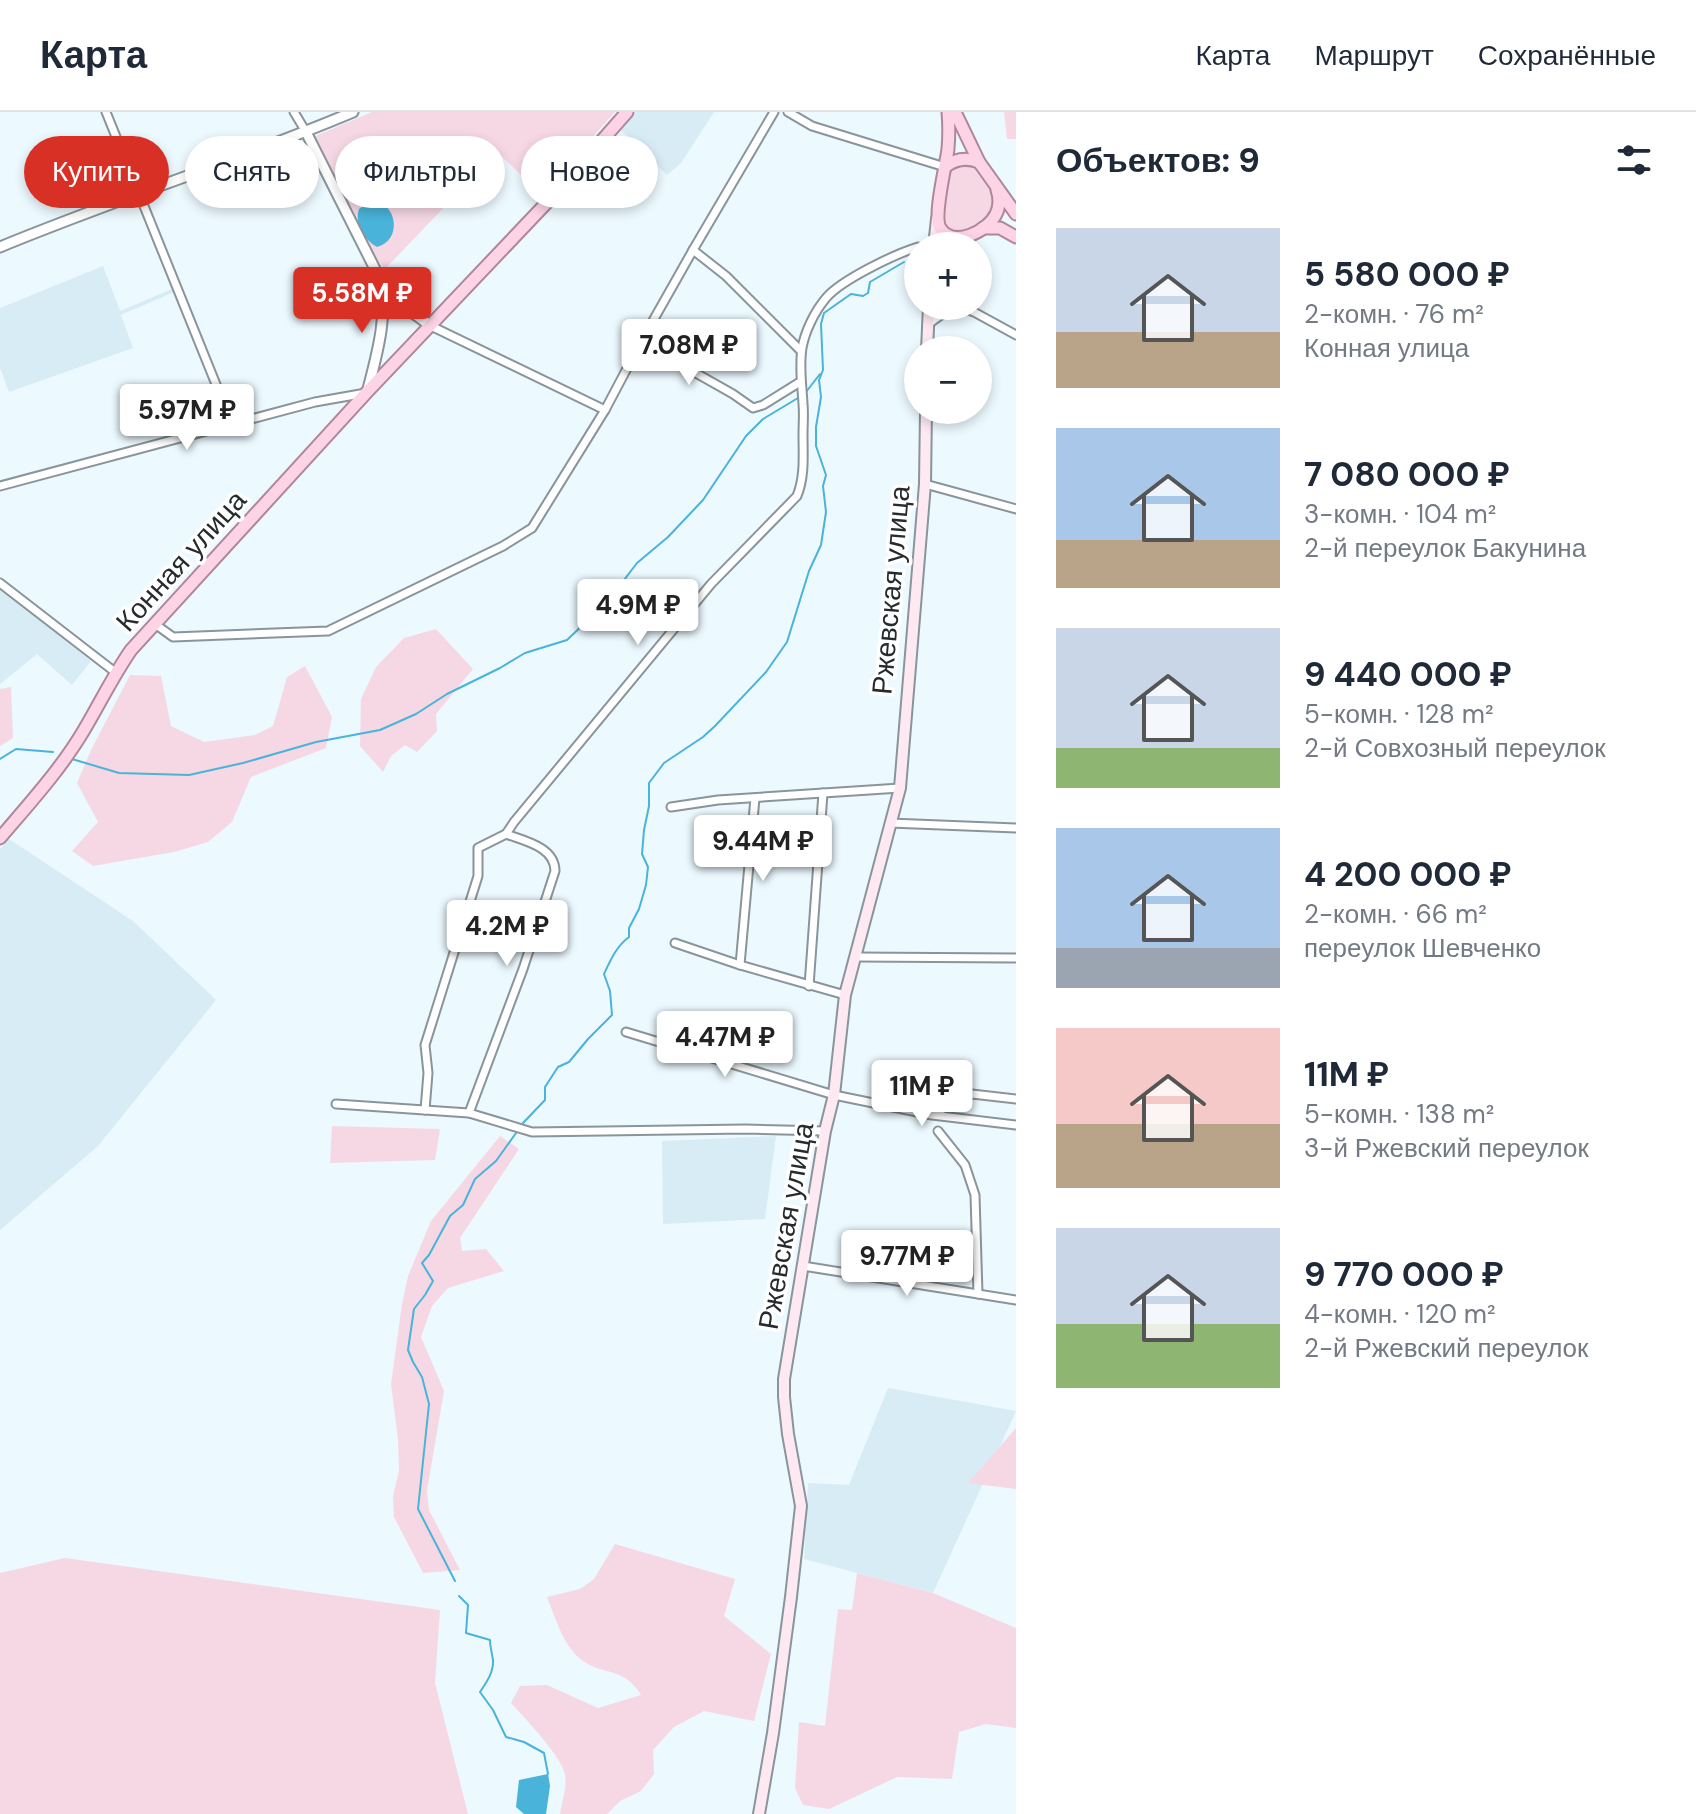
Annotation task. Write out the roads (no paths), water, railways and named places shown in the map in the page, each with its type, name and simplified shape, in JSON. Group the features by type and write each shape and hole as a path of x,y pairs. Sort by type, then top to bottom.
{"main road":[{"path":"367,392 627,112"},
{"path":"935,232 949,144 948,112"},
{"path":"955,112 979,162 1016,214"},
{"path":"945,167 961,159 979,162"},
{"path":"975,232 991,221 997,212 997,190"},
{"path":"937,217 939,227 944,232"},
{"path":"983,228 1000,228 1016,237"},
{"path":"927,336 928,320"},
{"name":"Конная улица","path":"0,838 42,789 83,732 115,672 131,650 367,392"},
{"name":"Ржевская улица","path":"759,1814 773,1733 801,1506 788,1434 784,1379 825,1131 834,1095 845,995 900,788 925,484 926,424"}],"street":[{"path":"106,112 116,136"},
{"path":"294,112 306,132"},
{"path":"169,182 353,112"},
{"path":"155,624 173,637 328,631 503,546 532,528 605,410 774,112"},
{"path":"788,112 812,126 945,167"},
{"name":"Конная улица","path":"306,132 379,277 383,295 382,313 367,392"},
{"path":"0,247 100,208"},
{"path":"145,208 232,424"},
{"path":"693,250 726,276 801,351"},
{"path":"425,1110 428,1073 425,1045 478,876 478,848 506,834 711,584 797,496 803,481 804,405 800,382 804,339 827,297 904,253"},
{"name":"Конная улица","path":"379,277 406,308 431,326"},
{"path":"382,313 391,306 406,308"},
{"path":"927,325 934,320"},
{"path":"989,320 1016,335"},
{"path":"431,326 605,410"},
{"path":"641,342 753,408 800,382"},
{"path":"374,364 389,370"},
{"path":"0,486 315,402 367,392"},
{"path":"925,484 1016,509"},
{"path":"0,583 115,672"},
{"path":"671,807 718,800 900,788"},
{"path":"809,986 823,793"},
{"path":"740,965 755,798"},
{"path":"890,823 1016,828"},
{"path":"469,1113 523,969 555,871 555,863 542,848 506,834"},
{"path":"675,943 845,995"},
{"path":"855,957 1016,958"},
{"path":"626,1032 834,1095 932,1115 1016,1125"},
{"path":"932,1115 972,1094 1016,1099"},
{"path":"336,1104 469,1113 532,1132 825,1131"},
{"path":"938,1131 965,1165 975,1195 978,1294"},
{"path":"803,1266 1016,1300"}],"water":[{"path":"388,208 394,222 391,237 385,243 377,247 364,236 358,220 359,209"},
{"path":"548,1774 550,1786 546,1814 524,1814 516,1807 519,1780"}],"waterway":[{"path":"523,1123 545,1100 545,1087 558,1067 569,1062 612,1015 610,991 604,974 617,949 629,937 629,928 646,885 648,867 642,854 649,783 664,763 715,726 766,672 787,642 809,571 821,545 826,512 823,486 826,475 816,446 821,397 819,380 823,370 821,324 824,313 851,294 863,296 868,293 870,282 904,262"},
{"path":"806,392 820,374"},
{"path":"72,759 119,773 189,775 243,763 316,742 380,730 416,714 525,653 567,640 608,601 637,563 668,537 703,500 746,436 763,419 798,398"},
{"path":"0,759 16,749 53,752"},
{"path":"455,1581 418,1509 429,1404 422,1377 408,1350 414,1309 433,1281 422,1263 450,1216 463,1205 475,1179 496,1161 516,1133"},
{"path":"459,1596 468,1605 466,1633 490,1640 492,1669 480,1692 506,1737 544,1753 548,1774"}]}
